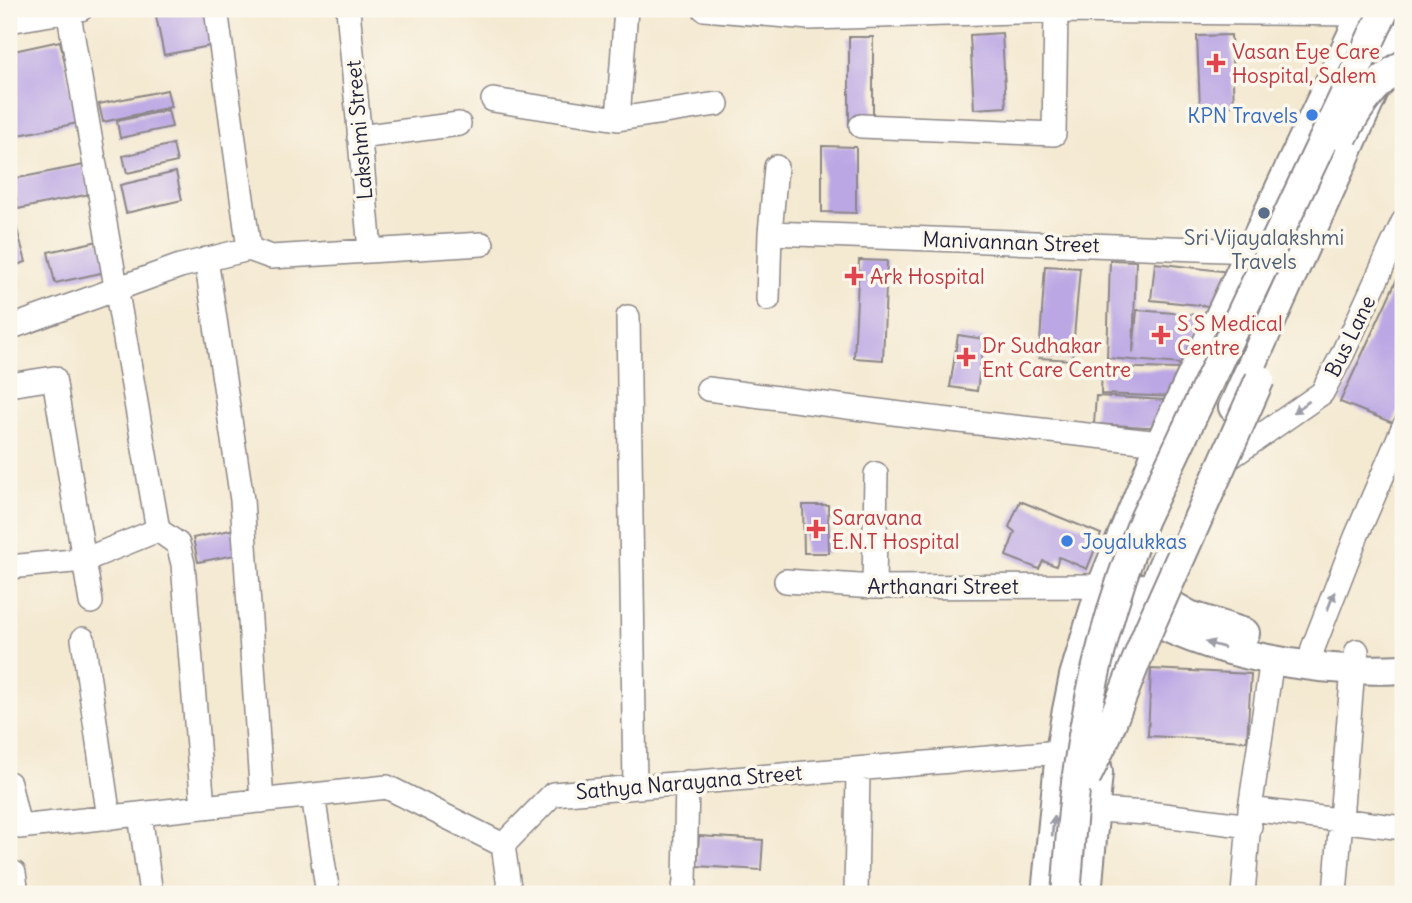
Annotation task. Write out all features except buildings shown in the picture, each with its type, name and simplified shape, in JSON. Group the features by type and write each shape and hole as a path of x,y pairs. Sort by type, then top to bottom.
{"main road":[{"path":"1066,894 1078,764 1085,723 1108,621 1128,558 1340,105 1370,10"},
{"path":"1046,894 1060,752 1074,676 1105,578 1160,443 1370,10"},
{"path":"1087,894 1098,772 1094,750 1099,726 1145,604 1403,27"},
{"path":"1086,778 1107,734 1148,631 1384,109 1403,34"},
{"path":"1340,105 1361,75 1403,45"},
{"path":"1078,894 1086,778 1095,722 1149,552 1348,129 1364,100 1383,80 1403,65"},
{"path":"1105,578 1145,604 1281,643 1312,657"},
{"path":"1145,604 1159,625 1198,640 1272,659 1312,657 1355,660 1403,669"},
{"path":"1355,660 1403,650"}],"street":[{"path":"216,9 249,249"},
{"name":"Lakshmi Street","path":"348,9 370,250"},
{"path":"618,119 626,9"},
{"path":"718,9 809,13 1403,10"},
{"path":"9,21 72,10 116,289 158,530 178,544 183,564 203,807"},
{"path":"861,126 1054,134 1056,11"},
{"path":"493,100 618,119 717,104"},
{"path":"359,137 459,124"},
{"path":"768,299 776,167"},
{"name":"Bus Lane","path":"1202,478 1322,393 1403,222"},
{"name":"Manivannan Street","path":"770,233 1252,251"},
{"path":"9,328 180,266 249,249 271,257 482,244"},
{"path":"206,259 242,500 262,801"},
{"path":"628,317 635,787"},
{"path":"9,385 54,377 91,603"},
{"path":"708,389 932,418 1160,443"},
{"path":"1312,657 1356,537 1403,428"},
{"path":"874,587 876,474"},
{"path":"9,567 85,560 158,530"},
{"name":"Arthanari Street","path":"786,581 874,587 1089,586 1105,578"},
{"path":"83,639 109,818"},
{"path":"1242,894 1272,659"},
{"path":"1335,894 1355,660"},
{"name":"Sathya Narayana Street","path":"503,845 553,794 1060,752"},
{"path":"856,894 858,770"},
{"path":"682,894 685,882 687,782"},
{"path":"9,783 19,827 387,787 503,845 510,894"},
{"path":"313,795 328,894"},
{"path":"1096,810 1342,820 1403,828"},
{"path":"140,814 151,894"}],"place":[{"name":"Vasan Eye Care Hospital, Salem","path":"1216,63"},
{"name":"KPN Travels","path":"1312,115"},
{"name":"Sri Vijayalakshmi Travels","path":"1264,213"},
{"name":"Ark Hospital","path":"854,276"},
{"name":"S S Medical Centre","path":"1161,335"},
{"name":"Dr Sudhakar Ent Care Centre","path":"966,357"},
{"name":"Saravana E.N.T Hospital","path":"816,529"},
{"name":"Joyalukkas","path":"1067,541"}]}
